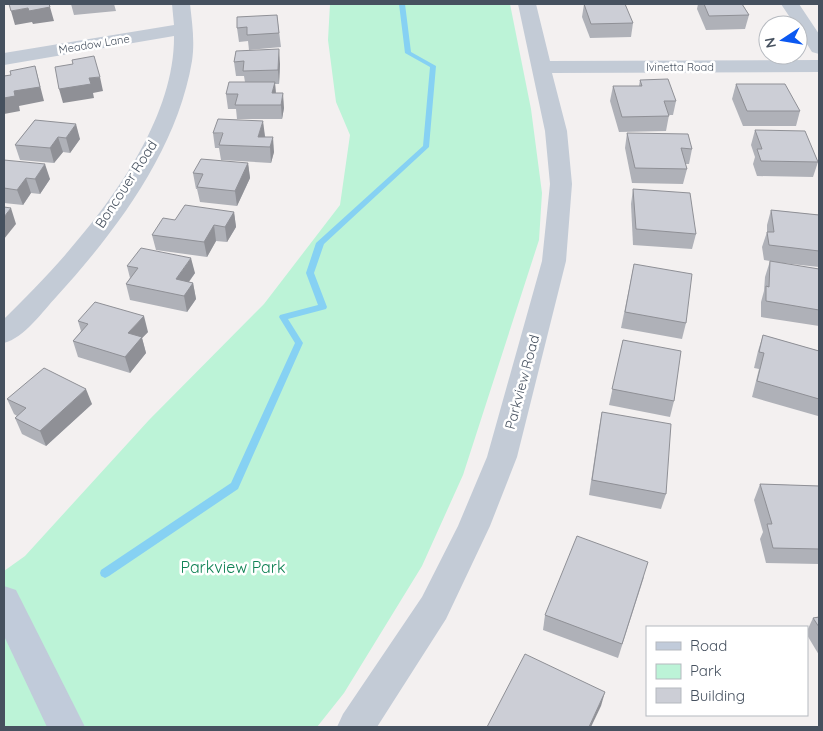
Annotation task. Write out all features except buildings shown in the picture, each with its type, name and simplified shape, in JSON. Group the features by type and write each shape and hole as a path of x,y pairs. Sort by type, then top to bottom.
{"street":[{"name":"Boncouer Road","path":"4,334 28,311 76,258 134,178 157,136 175,94 182,60 184,29 181,4"},
{"name":"Parkview Road","path":"356,727 434,608 474,526 502,456 527,369 554,261 561,184 556,131 526,4"},
{"path":"790,4 819,48"},
{"name":"Meadow Lane","path":"4,59 184,29"},
{"name":"Ivinetta Road","path":"542,67 819,66"},
{"path":"4,601 66,727"}],"green space":[{"name":"Parkview Park","path":"330,4 510,4 531,109 542,193 539,240 463,475 422,566 344,693 317,727 4,727 4,571 25,556 149,420 264,304 340,205 350,135 336,102 328,40"}],"waterway":[{"path":"105,573 235,486 299,343 283,317 323,307 310,273 320,243 426,147 433,66 408,53 402,4"}]}
